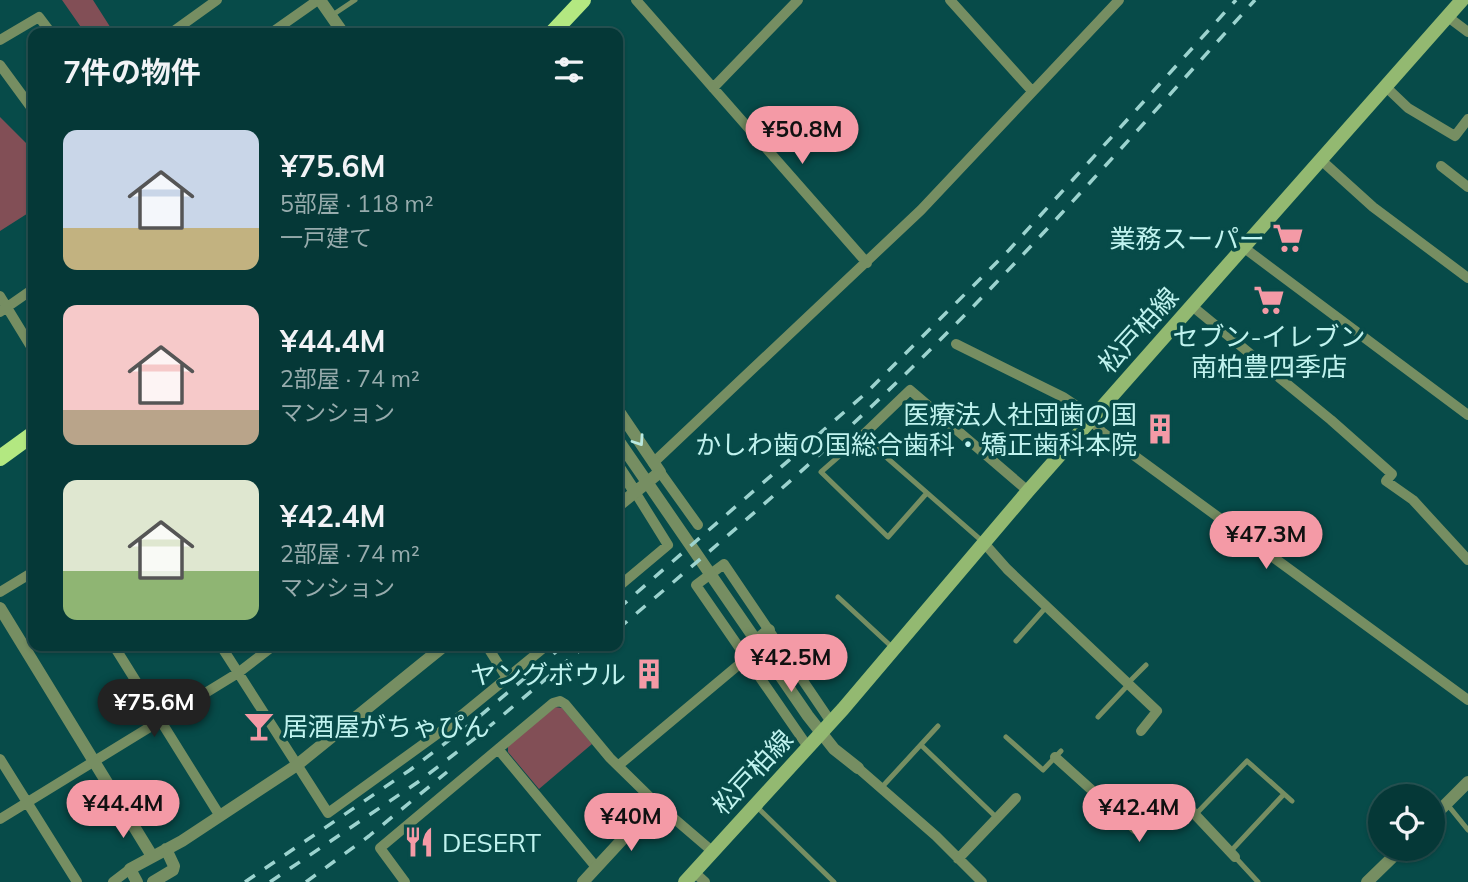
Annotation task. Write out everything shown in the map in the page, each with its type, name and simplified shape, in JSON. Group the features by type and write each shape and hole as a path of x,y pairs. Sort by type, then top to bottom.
{"highway":[{"path":"557,28 583,0"},
{"path":"0,458 28,438"}],"main road":[{"name":"松戸柏線","path":"695,878 712,851 895,650 1028,491 1461,0"}],"street":[{"path":"178,28 218,0"},
{"path":"278,28 319,0 339,28"},
{"path":"636,0 867,264"},
{"path":"713,88 798,0"},
{"path":"950,0 1032,91"},
{"path":"623,502 961,169 1119,0"},
{"path":"0,40 39,17 47,28"},
{"path":"1448,17 1468,32"},
{"path":"0,65 28,101"},
{"path":"1386,87 1408,108 1455,136 1468,119"},
{"path":"1321,160 1373,207 1468,278"},
{"path":"1441,166 1468,187"},
{"path":"1243,247 1468,415"},
{"path":"3,310 28,292"},
{"path":"0,296 3,310 28,343"},
{"path":"1192,306 1392,474 1386,481 1413,500 1468,560"},
{"path":"956,344 1056,393 1091,419 1102,432 1468,700"},
{"path":"862,436 911,390 1028,491"},
{"path":"623,417 698,525"},
{"path":"623,447 820,734 982,882"},
{"path":"623,474 668,545 623,583"},
{"path":"984,543 1157,711 1141,731"},
{"path":"808,747 696,585 724,564 831,722"},
{"path":"0,592 28,575"},
{"path":"0,608 152,856"},
{"path":"618,765 769,630"},
{"path":"117,651 220,816"},
{"path":"224,651 328,813 447,727 540,651"},
{"path":"0,819 238,673 267,651"},
{"path":"113,882 297,765 438,651"},
{"path":"489,651 507,678"},
{"path":"405,882 380,848 553,703 560,701 656,803 712,851"},
{"path":"498,749 596,867"},
{"path":"1058,754 1135,829 1172,790 1233,854"},
{"path":"0,759 77,882"},
{"path":"1447,804 1468,782"},
{"path":"958,859 1016,798"},
{"path":"583,882 656,803"},
{"path":"153,882 173,870 174,866 166,849"},
{"path":"1367,882 1389,861"},
{"path":"130,869 137,882"}],"lane":[{"path":"331,16 355,0"},
{"path":"926,494 888,537 821,472 862,436 984,543"},
{"path":"838,597 895,650"},
{"path":"1016,641 1047,606"},
{"path":"1098,717 1146,665"},
{"path":"882,788 938,726"},
{"path":"1006,737 1043,771 1058,754"},
{"path":"921,745 997,818"},
{"path":"1195,814 1247,761 1292,801"},
{"path":"1258,882 1233,854 1284,794"},
{"path":"1447,804 1468,830"},
{"path":"755,805 834,882"}],"shaded area":[{"path":"62,0 93,0 111,28 82,28"},
{"path":"0,117 28,145 28,213 0,231"},
{"path":"555,707 562,708 592,744 539,789 508,752 508,746"}],"railway":[{"path":"623,605 865,394 1009,250 1236,0"},
{"path":"623,625 811,463 923,357 1068,206 1255,0"},
{"path":"245,882 410,770 468,726 557,651"},
{"path":"270,882 418,782 478,736 579,651"},
{"path":"306,882 369,836 447,772"}],"place":[{"name":"業務スーパー","path":"1288,238"},
{"name":"セブン-イレブン 南柏豊四季店","path":"1269,300"},
{"name":"医療法人社団歯の国 かしわ歯の国総合歯科・矯正歯科本院","path":"1160,429"},
{"name":"ヤングボウル","path":"649,674"},
{"name":"居酒屋がちゃぴん","path":"259,726"},
{"name":"DESERT","path":"419,842"}]}
